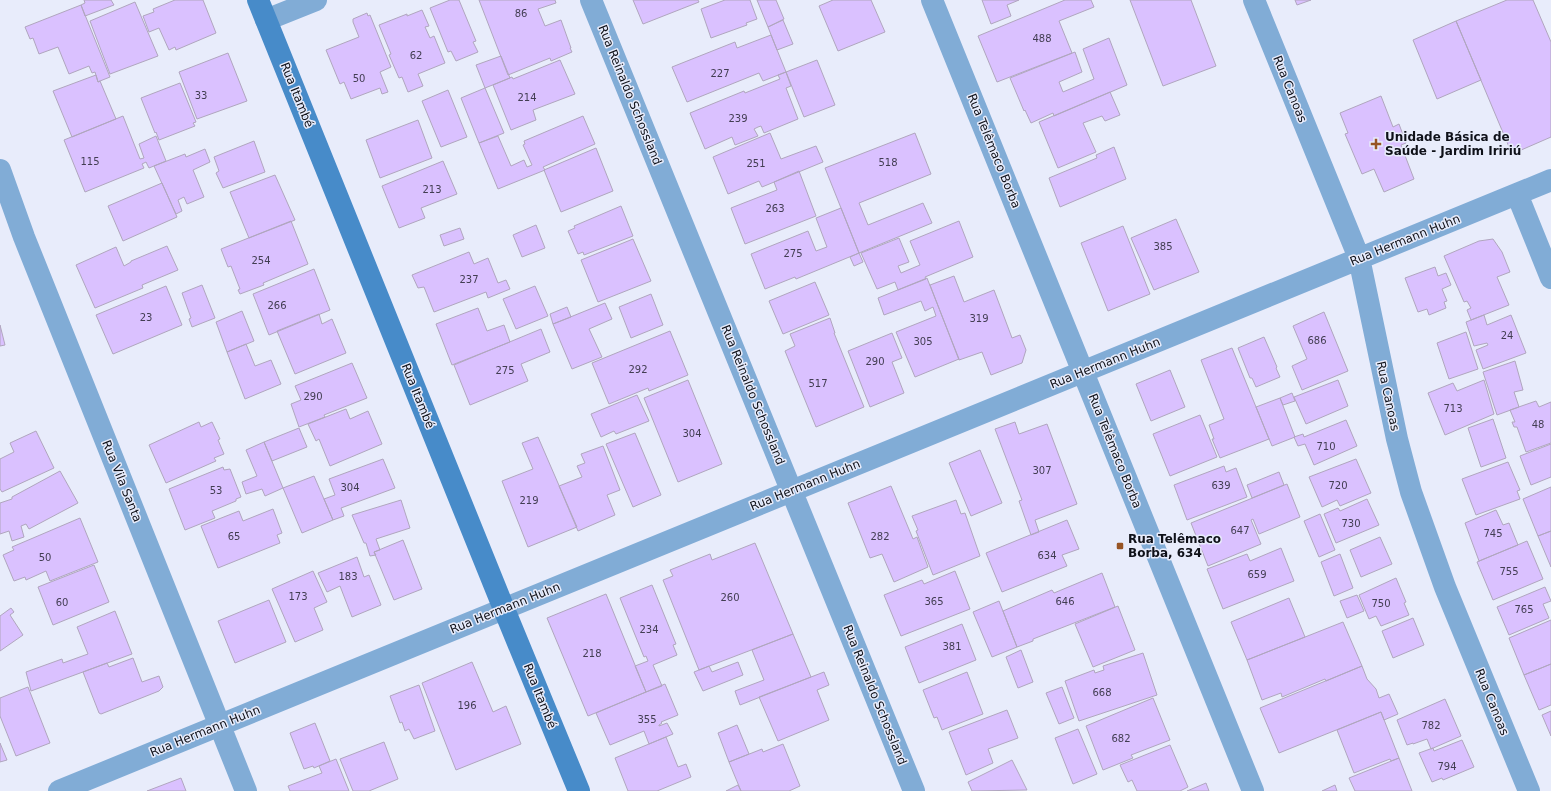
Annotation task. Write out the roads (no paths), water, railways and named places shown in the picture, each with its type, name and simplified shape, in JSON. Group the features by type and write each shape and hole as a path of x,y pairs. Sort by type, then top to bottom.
{"street":[{"name":"Rua Itambé","path":"258,0 579,791"},
{"path":"266,20 316,0"},
{"name":"Rua Reinaldo Schossland","path":"591,0 914,791"},
{"name":"Rua Telêmaco Borba","path":"932,0 1253,791"},
{"name":"Rua Canoas","path":"1254,0 1359,258 1397,439 1411,492 1445,587 1529,791"},
{"name":"Rua Vila Santa","path":"0,170 24,237 246,791"},
{"name":"Rua Hermann Huhn","path":"59,791 1551,180"},
{"path":"1516,194 1551,278"}],"place":[{"name":"Unidade Básica de Saúde - Jardim Iririú","path":"1376,144"},
{"name":"Rua Telêmaco Borba, 634","path":"1120,546"}]}
